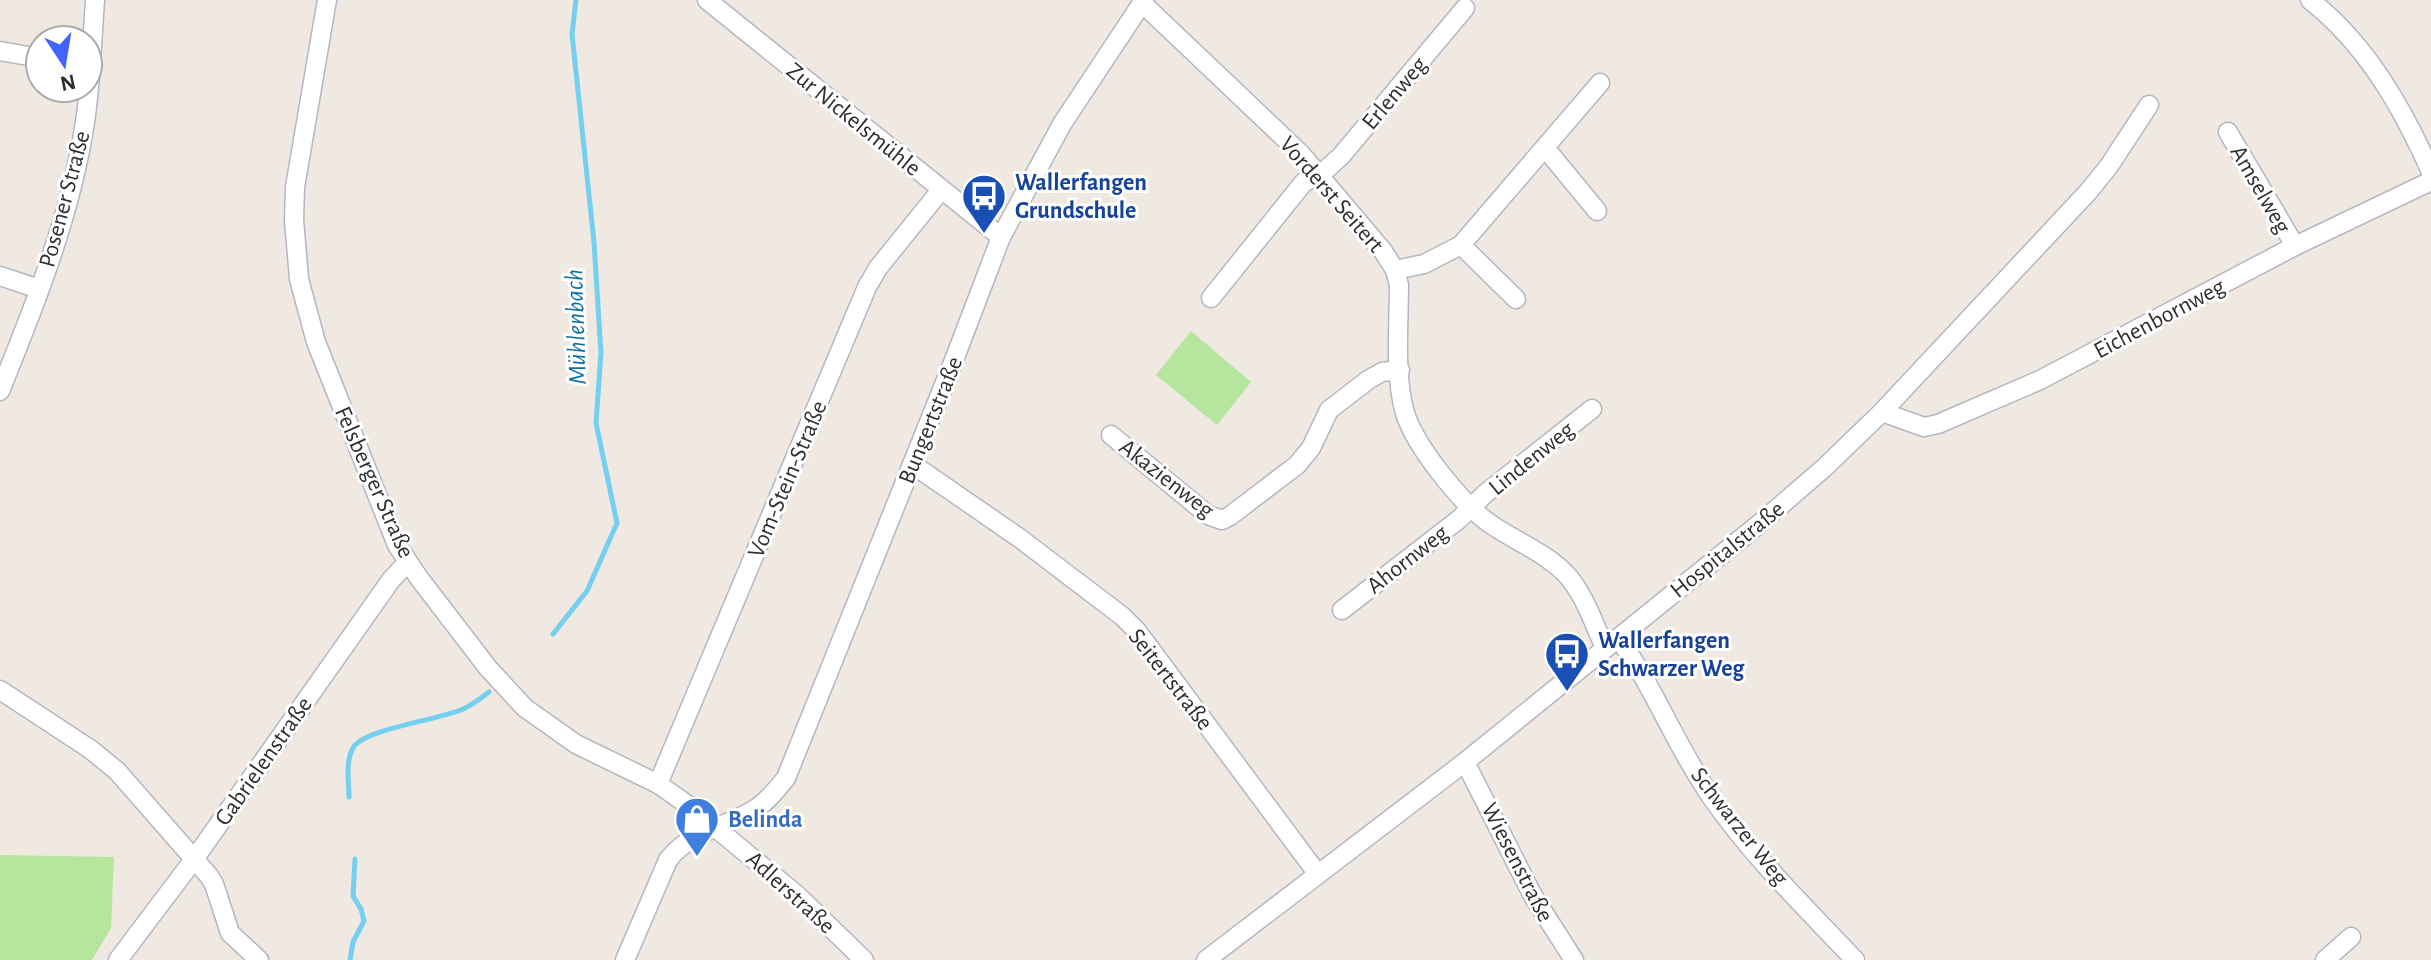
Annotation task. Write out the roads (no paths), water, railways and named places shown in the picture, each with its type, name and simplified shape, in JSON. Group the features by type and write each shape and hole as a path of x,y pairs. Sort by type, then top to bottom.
{"street":[{"name":"Posener Straße","path":"93,24 95,0"},
{"name":"Felsberger Straße","path":"327,0 295,187 294,220 299,279 316,342 381,509 408,562 488,668 525,708 576,744 658,784 715,826"},
{"name":"Zur Nickelsmühle","path":"707,0 1001,237"},
{"path":"2310,0 2349,35 2372,65 2398,107 2431,172"},
{"name":"Vorderst Seitert","path":"1143,1 1301,154 1383,251 1395,270 1399,285 1400,370 1405,414 1413,432 1457,494 1471,508 1567,575 1612,643"},
{"name":"Bungertstraße","path":"625,960 668,860 678,847 715,826 757,808 786,778 1001,237 1062,124 1143,1"},
{"name":"Erlenweg","path":"1211,298 1304,182 1319,176 1341,156 1465,8"},
{"path":"0,51 24,55"},
{"path":"1395,270 1424,264 1461,245 1600,83"},
{"name":"Posener Straße","path":"0,391 64,213 86,104"},
{"name":"Hospitalstraße","path":"1206,960 1465,762 1813,478 1882,412 2088,192 2149,105"},
{"name":"Amselweg","path":"2228,132 2295,246"},
{"path":"1546,149 1597,211"},
{"name":"Eichenbornweg","path":"1882,412 1924,427 1938,424 2095,353 2295,246 2431,181"},
{"name":"Vom-Stein-Straße","path":"658,784 867,287 878,268 941,190"},
{"path":"1461,245 1516,299"},
{"path":"0,276 39,289"},
{"name":"Akazienweg","path":"1111,435 1208,515 1222,520 1297,465 1311,448 1329,410 1382,372 1400,370"},
{"name":"Lindenweg","path":"1471,508 1592,409"},
{"name":"Seitertstraße","path":"912,464 1029,546 1122,616 1137,631 1317,873"},
{"name":"Ahornweg","path":"1342,610 1471,508"},
{"name":"Gabrielenstraße","path":"118,960 195,858 391,580 408,562"},
{"name":"Schwarzer Weg","path":"1612,643 1641,673 1711,798 1769,869 1855,960"},
{"path":"0,690 90,749 117,771 195,858 214,884 230,933 259,960"},
{"name":"Wiesenstraße","path":"1465,762 1533,896 1574,960"},
{"name":"Adlerstraße","path":"715,826 797,895 864,960"},
{"path":"2325,960 2351,937"}],"waterway":[{"name":"Mühlenbach","path":"553,634 587,591 617,523 596,423 601,353 594,242 572,34 576,0"},
{"name":"Mühlenbach","path":"349,797 349,759 360,741 386,730 463,709 489,692"},
{"name":"Mühlenbach","path":"350,960 353,942 364,921 353,896 355,859"}],"place":[{"name":"Wallerfangen Grundschule","path":"984,235"},
{"name":"Wallerfangen Schwarzer Weg","path":"1567,693"},
{"name":"Belinda","path":"697,858"}]}
